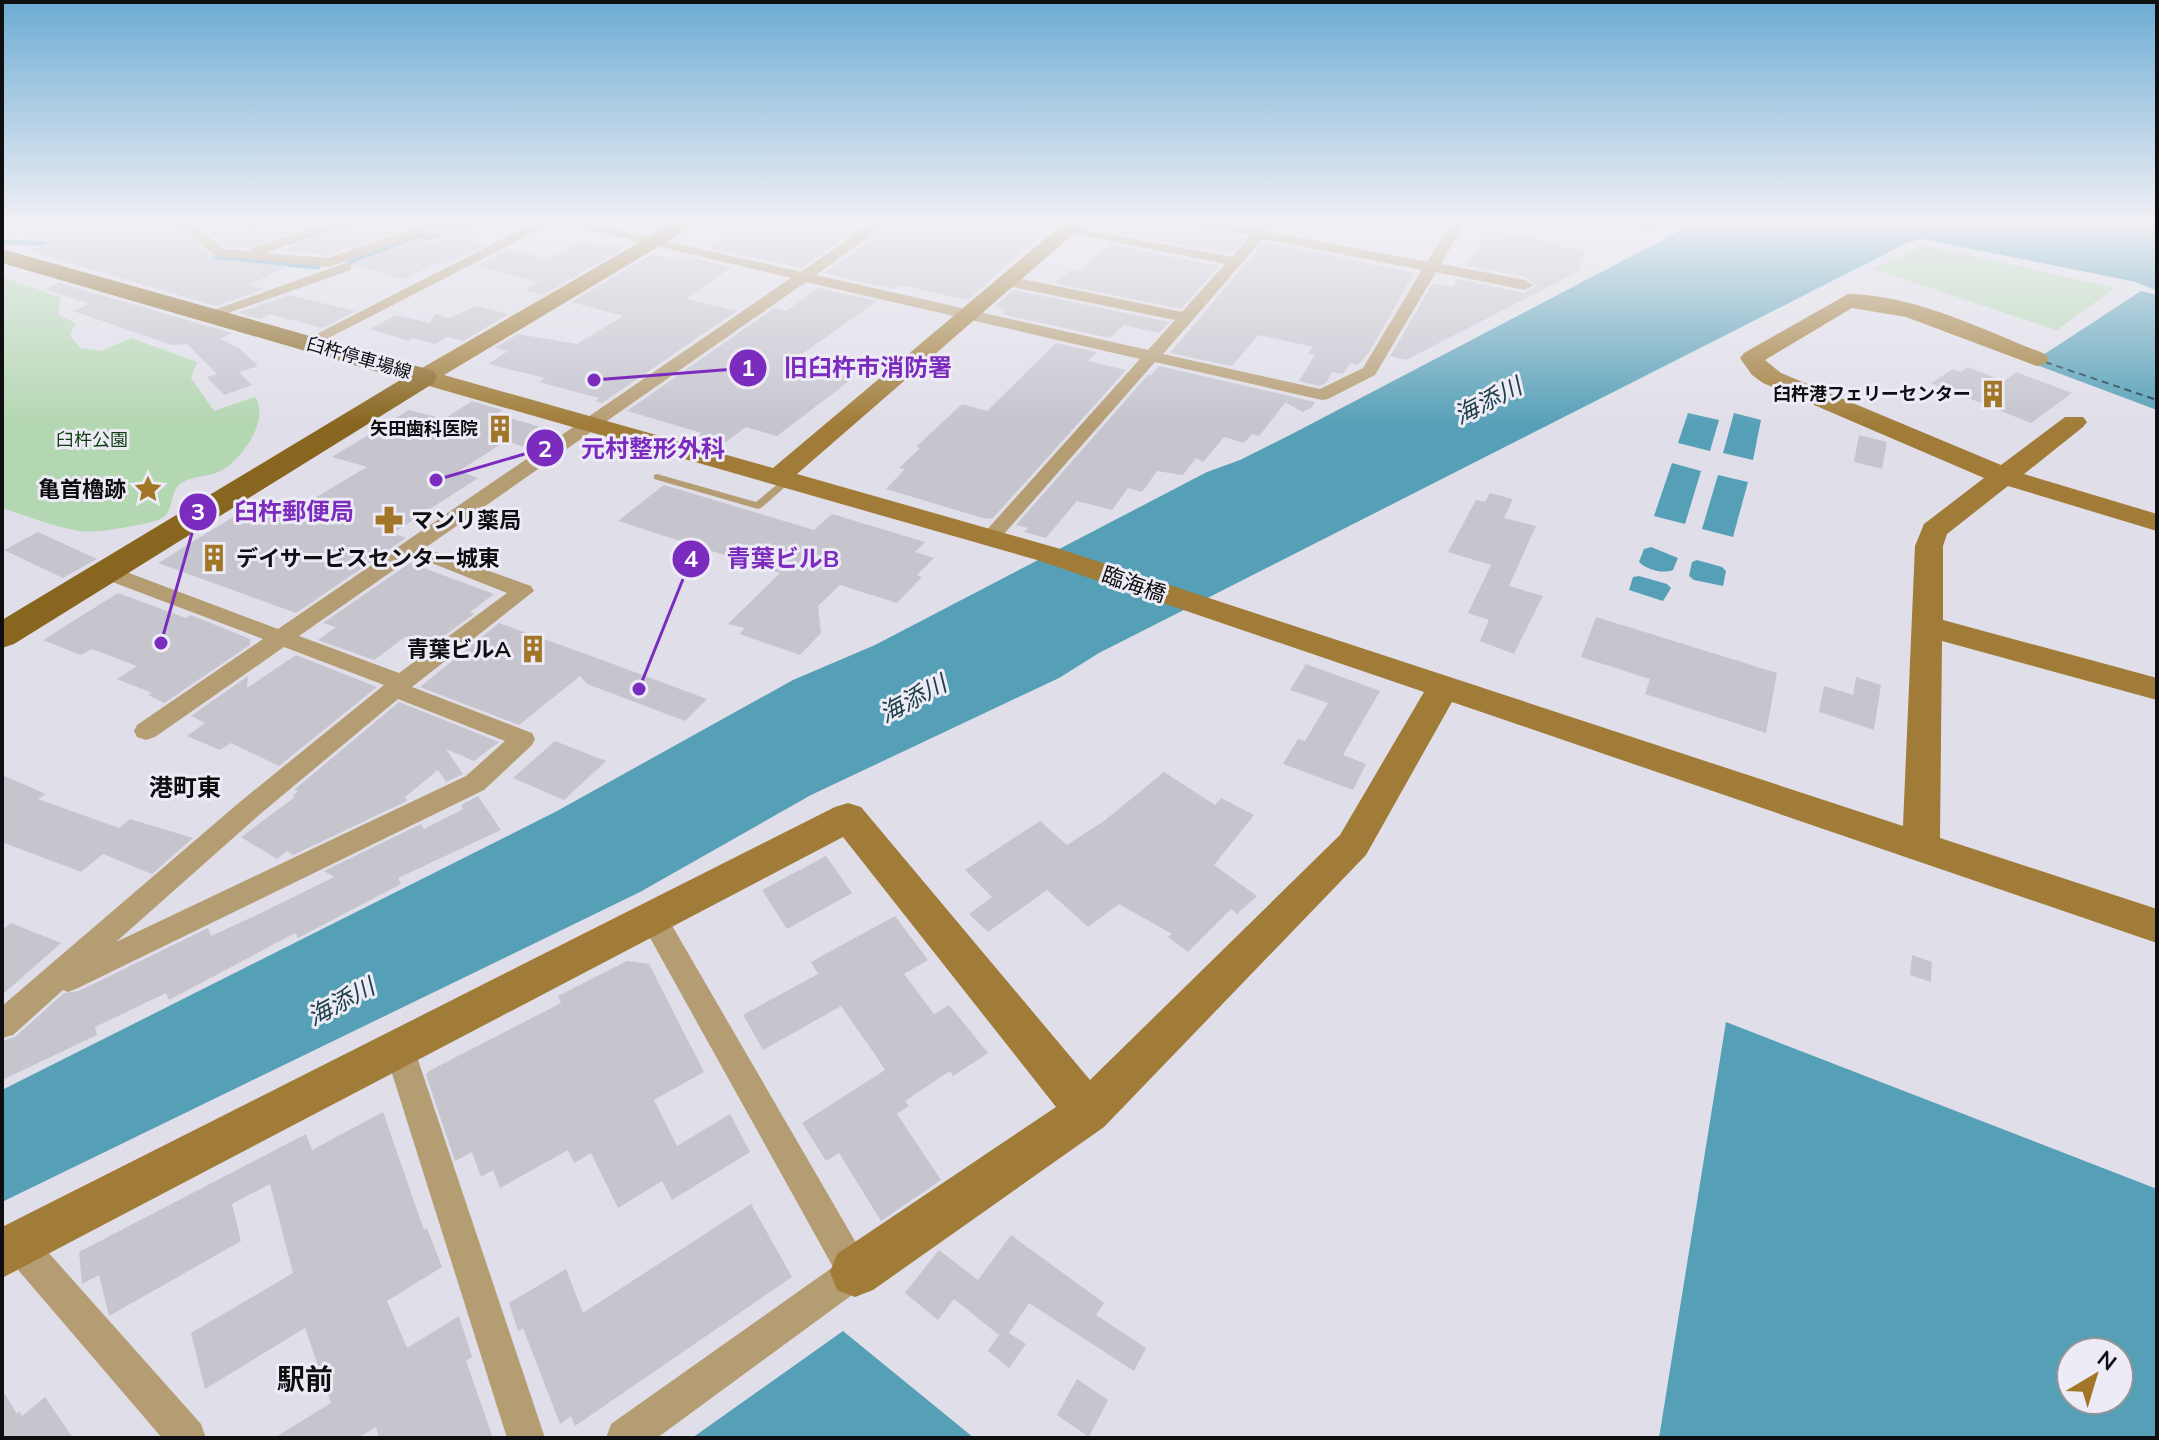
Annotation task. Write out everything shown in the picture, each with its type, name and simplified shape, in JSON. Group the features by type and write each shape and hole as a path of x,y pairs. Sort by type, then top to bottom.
{"main road":[{"name":"臼杵停車場線","path":"121,290 424,377"},
{"name":"臼杵停車場線","path":"2,636 424,377"}],"street":[{"path":"208,315 273,290"},
{"path":"307,343 412,290"},
{"path":"424,377 573,290"},
{"path":"146,731 786,290"},
{"path":"862,290 1322,395 1369,371 1418,290"},
{"path":"783,478 997,290"},
{"path":"1052,290 1186,318"},
{"path":"990,538 1210,290"},
{"path":"2037,359 1890,305 1859,299 1848,301 1752,358 1760,370 1772,378 2003,476 2157,523"},
{"name":"臨海橋","path":"424,377 1047,554 2157,926"},
{"path":"1921,847 1929,546 1934,530 2074,422"},
{"path":"2,1025 250,808 399,686 523,591 423,554"},
{"path":"39,992 475,783 523,739 282,638 106,572"},
{"path":"1926,626 2157,689"},
{"path":"625,1438 855,1272 1088,1112 1353,845 1443,688"},
{"path":"187,1438 10,1249 848,817 1088,1112"},
{"path":"653,918 855,1272"},
{"path":"399,1048 526,1438"}],"lane":[{"path":"657,477 758,506 783,478"}],"green space":[{"name":"臼杵公園","path":"2,290 40,290 60,297 58,315 76,323 70,335 80,348 102,351 131,338 197,362 191,378 214,411 255,397 259,406 253,436 232,463 214,473 183,482 175,491 168,512 158,520 86,532 2,508"},
{"path":"1937,290 2112,290 2057,330"}],"water":[{"name":"海添川","path":"1567,290 1814,290 1099,653 1059,678 811,795 640,892 2,1202 2,1090 557,811 793,680 875,645 1207,472 1240,460"},
{"path":"2141,291 2157,295 2157,410 2031,363"},
{"path":"1688,413 1719,420 1710,451 1678,443"},
{"path":"1734,413 1761,420 1753,460 1723,453"},
{"path":"1672,463 1701,471 1685,524 1654,516"},
{"path":"1718,475 1748,482 1733,537 1702,529"},
{"path":"1651,547 1678,558 1673,570 1655,570 1639,562 1644,549"},
{"path":"1697,560 1726,571 1723,586 1694,580 1689,576 1692,562"},
{"path":"1639,576 1671,588 1663,601 1629,590 1633,577"},
{"path":"1726,1022 2157,1189 2157,1438 1659,1438"},
{"path":"843,1331 974,1438 692,1438"}],"building":[{"path":"49,290 84,290 232,333 220,339 239,348 258,366 239,372 252,385 224,395 207,377 217,374 187,344 172,345 73,311 90,304"},
{"path":"162,290 262,290 216,306"},
{"path":"526,290 551,290 543,295"},
{"path":"591,290 699,290 686,299 737,311 602,403 595,401 599,398 539,382 545,378 488,364 508,351 495,348 518,334 577,344 623,316 571,302"},
{"path":"815,290 877,301 791,362 853,378 777,436 746,427 723,444 697,436 702,433 627,411 774,308 786,311"},
{"path":"924,290 979,290 968,300"},
{"path":"1014,290 1169,322 1159,333 1124,325 1110,338 1001,314 1005,310 995,306"},
{"path":"1090,290 1198,290 1181,309"},
{"path":"1223,290 1404,290 1370,351 1358,365 1350,363 1343,374 1332,372 1326,383 1320,386 1299,381 1315,355 1308,354 1313,347 1258,335 1232,366 1170,353"},
{"path":"1429,290 1511,290 1524,293 1542,290 1406,360 1390,356"},
{"path":"289,295 355,311 323,328 269,314 260,319 238,313"},
{"path":"476,306 509,314 463,341 447,337 435,344 413,338 409,341 370,329 396,315 430,323 435,314 449,318"},
{"path":"1056,343 1097,352 1088,361 1126,370 993,518 986,519 886,489 905,469 899,468 920,448 916,447 962,404 987,411"},
{"path":"1159,366 1315,402 1303,412 1286,403 1289,398 1259,436 1252,434 1244,443 1224,437 1203,462 1196,458 1183,475 1157,471 1142,492 1128,488 1112,510 1077,501 1046,538 1024,532 1028,528 1016,525"},
{"name":"臼杵港フェリーセンター","path":"1968,367 2004,381 2016,372 2072,393 2031,423 1931,383 1953,369 1960,372"},
{"path":"472,401 503,410 497,414 559,433 534,450 506,441 459,471 478,478 393,533 406,538 296,613 158,563 264,498 296,509 367,467 332,457 409,410 444,419"},
{"path":"1859,435 1887,442 1882,469 1854,462"},
{"path":"664,485 814,530 832,514 925,542 915,552 934,558 917,575 922,577 897,603 840,585 818,606 821,633 800,655 740,634 744,628 728,624 780,573 618,521"},
{"path":"1490,493 1513,499 1504,518 1536,526 1509,586 1543,596 1514,654 1480,641 1489,620 1468,613 1491,565 1448,552 1476,500 1485,502"},
{"path":"38,532 97,559 63,578 4,550"},
{"path":"410,563 494,594 470,612 474,614 430,646 405,637 374,660 318,640 336,627 323,623"},
{"path":"118,593 186,618 191,615 250,639 250,645 164,703 148,695 152,693 117,679 137,666 92,649 81,655 43,640"},
{"path":"1596,617 1777,673 1766,733 1645,694 1650,679 1581,657"},
{"path":"499,623 707,699 685,721 587,684 580,676 519,725 420,687"},
{"path":"296,655 377,687 279,766 231,743 220,750 187,736 205,723 191,716 248,676 247,688"},
{"path":"1306,664 1380,691 1343,755 1366,764 1353,790 1283,764 1298,739 1305,741 1328,703 1290,690"},
{"path":"1856,677 1881,685 1874,730 1819,712 1824,686 1853,695"},
{"path":"399,702 499,742 474,761 446,749 463,774 446,782 438,770 405,797 407,801 293,855 287,851 277,859 241,837 295,797 298,791 294,790"},
{"path":"555,741 606,761 564,800 513,778"},
{"path":"1164,772 1215,805 1221,798 1254,815 1214,865 1257,896 1237,914 1231,909 1188,952 1168,937 1172,934 1119,904 1088,927 1047,890 988,932 969,914 992,897 965,870 1040,821 1067,845 1104,821"},
{"path":"2,775 46,794 38,799 119,828 130,819 193,838 152,874 103,854 81,872 2,842"},
{"path":"478,796 501,830 398,878 401,884 298,938 295,933 169,1000 166,993 95,1027 97,1035 2,1080 2,1041 15,1037 64,993 79,991 208,928 211,936 261,913 334,877 324,871 421,824 424,829 463,809 461,805"},
{"path":"826,856 852,893 787,929 762,890"},
{"path":"895,916 928,960 904,974 934,1014 949,1005 988,1053 953,1076 950,1071 905,1101 909,1106 897,1114 941,1180 881,1221 839,1153 826,1161 802,1123 885,1070 874,1053 841,1006 763,1050 743,1015 818,974 811,962"},
{"path":"11,923 61,943 2,995 2,930"},
{"path":"1912,955 1932,962 1931,982 1910,975"},
{"path":"627,961 649,964 704,1072 654,1100 677,1146 730,1114 750,1152 672,1200 662,1181 618,1208 591,1153 574,1163 568,1150 500,1188 493,1170 481,1177 472,1152 455,1161 426,1075 429,1071 561,1003 558,996"},
{"path":"383,1112 424,1230 427,1228 442,1267 387,1301 407,1348 459,1316 472,1357 466,1361 493,1438 379,1438 376,1427 358,1438 274,1438 331,1403 305,1328 205,1389 191,1333 293,1273 270,1184 232,1204 241,1241 109,1316 99,1275 82,1284 79,1252 306,1134 312,1150"},
{"path":"751,1204 792,1277 575,1426 571,1416 560,1424 523,1328 518,1331 509,1303 566,1269 583,1313"},
{"path":"1011,1235 1104,1303 1096,1315 1146,1348 1134,1371 1029,1303 1009,1333 1026,1344 1009,1368 988,1351 999,1335 954,1299 938,1320 905,1293 939,1250 978,1280"},
{"path":"1077,1379 1108,1400 1089,1437 1057,1415"},
{"path":"2,1389 17,1414 19,1411 22,1416 45,1397 73,1438 2,1438"}],"ferry route":[{"path":"2045,362 2157,400"}],"place":[{"name":"旧臼杵市消防署","path":"594,380"},
{"name":"臼杵港フェリーセンター","path":"1993,394"},
{"name":"矢田歯科医院","path":"500,429"},
{"name":"元村整形外科","path":"436,480"},
{"name":"亀首櫓跡","path":"148,489"},
{"name":"マンリ薬局","path":"389,520"},
{"name":"デイサービスセンター城東","path":"214,558"},
{"name":"臼杵郵便局","path":"161,643"},
{"name":"青葉ビルA","path":"533,649"},
{"name":"青葉ビルB","path":"639,689"}],"district":[{"name":"港町東","path":"185,788"},
{"name":"駅前","path":"305,1379"}]}
